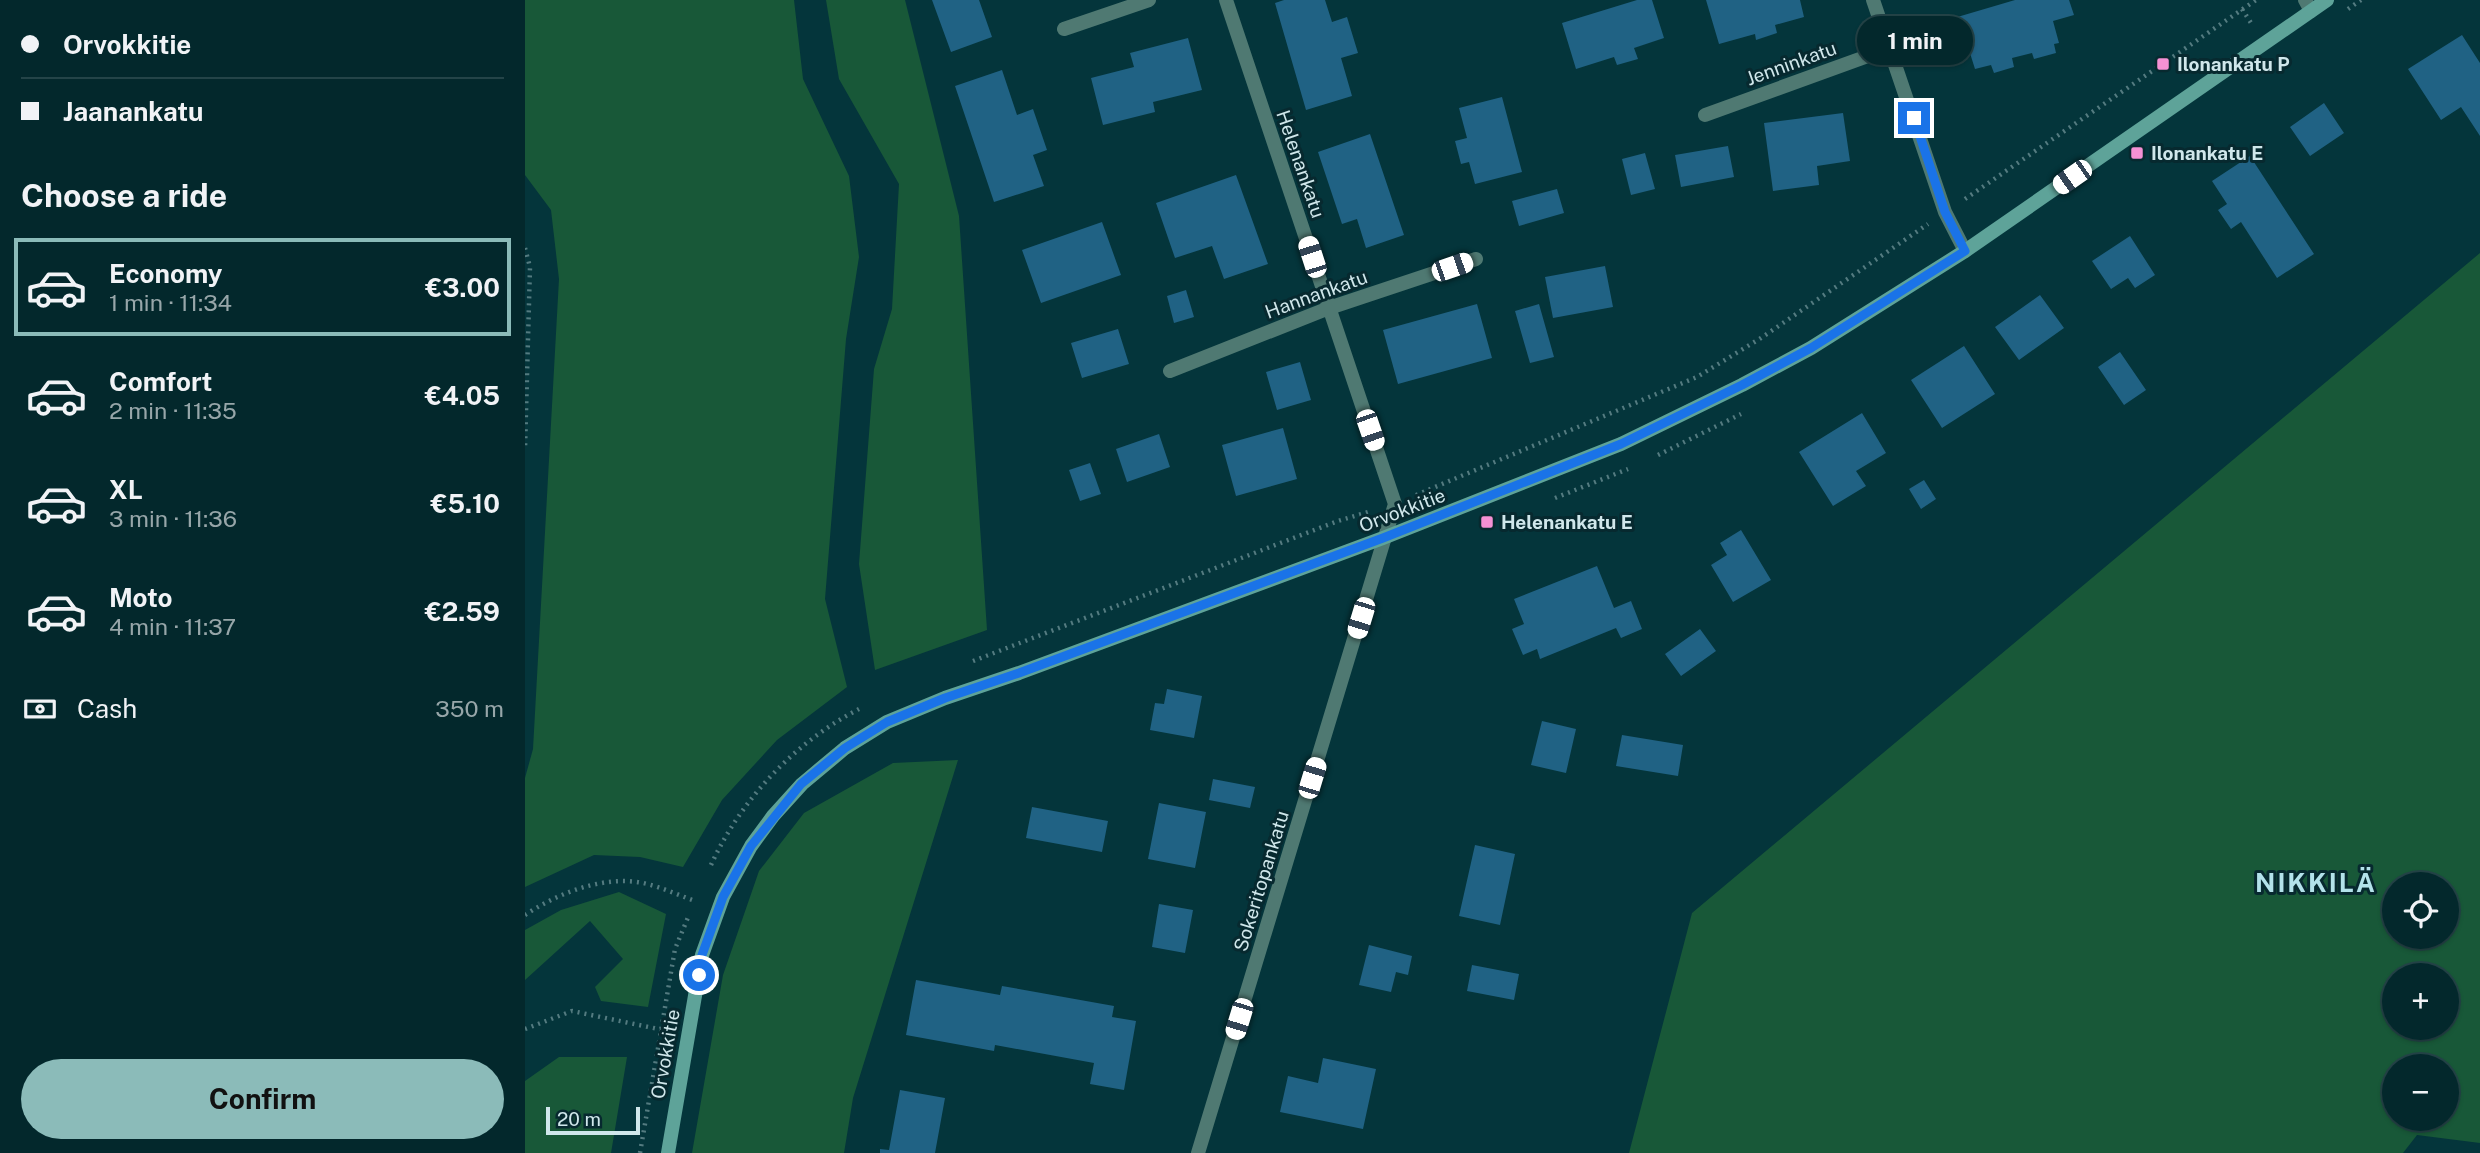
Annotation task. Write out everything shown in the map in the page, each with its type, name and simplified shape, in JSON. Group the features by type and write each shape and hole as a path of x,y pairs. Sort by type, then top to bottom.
{"street":[{"path":"1064,29 1149,0"},
{"name":"Helenankatu","path":"1226,0 1395,504"},
{"path":"1874,0 1945,212 1965,251"},
{"name":"Orvokkitie","path":"668,1153 702,955 723,897 745,856 773,816 801,784 845,748 887,722 945,698 1383,538 1621,444 1742,385 1811,348 1965,251 2308,5 2327,0"},
{"name":"Jenninkatu","path":"1705,115 1890,48"},
{"name":"Hannankatu","path":"1170,371 1329,308 1476,259"},
{"path":"1383,538 1395,504"},
{"name":"Sokeritopankatu","path":"1198,1153 1383,538"}],"path":[{"path":"963,665 1338,521 1395,504 1697,377 1761,338 2256,0"},
{"path":"525,248 530,267 525,449"},
{"path":"831,723 861,708"},
{"path":"525,915 581,888 613,881 643,883 695,901"},
{"path":"525,1029 572,1011 687,1038"}],"green space":[{"path":"525,0 794,0 803,79 849,176 859,257 846,339 825,599 847,687 777,740 722,800 683,867 640,857 594,855 525,887 525,778 533,749 559,279 551,210 525,175"},
{"path":"826,0 905,0 959,216 987,630 875,670 859,564 874,369 892,309 899,184 839,79"},
{"path":"2480,253 2480,1143 2417,1135 2403,1153 1629,1153 1692,913"},
{"path":"958,760 853,1098 844,1153 692,1153 723,975 759,871 804,813 893,763"},
{"path":"619,892 666,914 648,1007 601,1001 595,987 623,959 590,921 525,980 525,930 561,910"},
{"path":"559,1057 627,1057 611,1153 525,1153 525,1081"}],"building":[{"path":"932,0 979,0 992,37 951,52"},
{"path":"1284,0 1325,0 1332,22 1347,17 1358,53 1341,58 1352,96 1306,110 1275,3"},
{"path":"1637,0 1652,0 1664,38 1634,48 1638,59 1617,65 1614,57 1576,69 1562,23"},
{"path":"1706,0 1800,0 1804,17 1775,25 1777,33 1756,40 1755,34 1719,44"},
{"path":"2015,0 2069,0 2074,15 2053,21 2059,43 2054,44 2056,53 2034,59 2032,53 2012,58 2014,67 1994,73 1991,65 1975,69 1969,50 1949,56 1943,32 1957,28 1954,18"},
{"path":"2462,35 2480,63 2480,136 2461,107 2441,120 2408,69"},
{"path":"1188,38 1202,90 1153,102 1155,112 1103,125 1091,78 1134,67 1130,53"},
{"path":"1002,70 1017,115 1033,109 1047,150 1033,155 1044,186 994,202 955,86"},
{"path":"1502,97 1522,172 1475,184 1469,162 1461,164 1455,141 1467,138 1459,108"},
{"path":"2324,103 2344,133 2310,156 2290,127"},
{"path":"1843,113 1850,161 1817,166 1819,185 1773,191 1764,123"},
{"path":"1370,134 1404,235 1366,248 1357,219 1342,224 1318,152"},
{"path":"1728,146 1734,177 1681,187 1675,155"},
{"path":"1645,153 1655,189 1631,195 1622,159"},
{"path":"2250,156 2314,254 2277,278 2241,222 2231,229 2218,210 2227,204 2212,181"},
{"path":"1236,175 1268,264 1224,279 1212,246 1175,258 1156,203"},
{"path":"1557,189 1564,213 1519,226 1512,201"},
{"path":"1102,222 1121,275 1041,303 1022,250"},
{"path":"2130,236 2155,275 2135,288 2128,278 2111,289 2092,261"},
{"path":"1605,266 1613,307 1553,318 1545,277"},
{"path":"1186,290 1194,317 1174,323 1167,296"},
{"path":"2040,295 2064,328 2019,360 1995,327"},
{"path":"1477,304 1492,358 1398,384 1383,330"},
{"path":"1539,304 1554,357 1530,363 1515,311"},
{"path":"1118,329 1129,364 1082,378 1071,343"},
{"path":"1964,346 1995,394 1942,428 1911,380"},
{"path":"2120,352 2146,390 2124,405 2098,367"},
{"path":"1300,362 1311,400 1277,410 1266,372"},
{"path":"1862,413 1886,453 1856,471 1866,486 1833,506 1799,452"},
{"path":"1283,428 1297,479 1236,496 1222,445"},
{"path":"1159,434 1170,467 1127,482 1116,449"},
{"path":"1090,463 1101,494 1080,501 1069,470"},
{"path":"1924,480 1936,499 1921,509 1909,489"},
{"path":"1741,530 1771,580 1733,602 1711,565 1727,555 1720,543"},
{"path":"1597,566 1614,608 1631,601 1642,629 1621,638 1616,628 1540,659 1537,649 1523,655 1512,629 1524,624 1514,599"},
{"path":"1700,629 1716,651 1681,676 1665,654"},
{"path":"1167,689 1202,696 1194,738 1150,730 1155,703 1164,704"},
{"path":"1542,721 1576,729 1566,773 1531,765"},
{"path":"1622,735 1683,745 1678,776 1616,766"},
{"path":"1213,779 1255,787 1250,808 1209,800"},
{"path":"1159,803 1206,812 1195,868 1148,859"},
{"path":"1032,807 1108,821 1102,852 1026,838"},
{"path":"1475,845 1515,854 1500,925 1459,916"},
{"path":"1159,904 1193,910 1185,953 1152,947"},
{"path":"1369,945 1412,956 1408,975 1396,972 1391,992 1359,985"},
{"path":"1472,965 1519,974 1514,1000 1467,991"},
{"path":"916,980 1000,995 1002,986 1114,1006 1112,1017 1136,1021 1124,1090 1090,1084 1094,1063 995,1045 994,1051 906,1035"},
{"path":"1323,1058 1376,1069 1363,1129 1280,1112 1288,1076 1318,1083"},
{"path":"900,1090 945,1098 935,1153 880,1153 880,1149 889,1150"}],"place":[{"name":"Ilonankatu P","path":"2163,64"},
{"name":"Ilonankatu E","path":"2137,153"},
{"name":"Helenankatu E","path":"1487,522"}],"district":[{"name":"NIKKILÄ","path":"2316,883"}],"route":[{"path":"699,975 702,955 723,897 751,846 773,816 801,784 845,748 887,722 945,698 1383,538 1621,444 1811,348 1965,251 1945,212 1914,118"}]}
